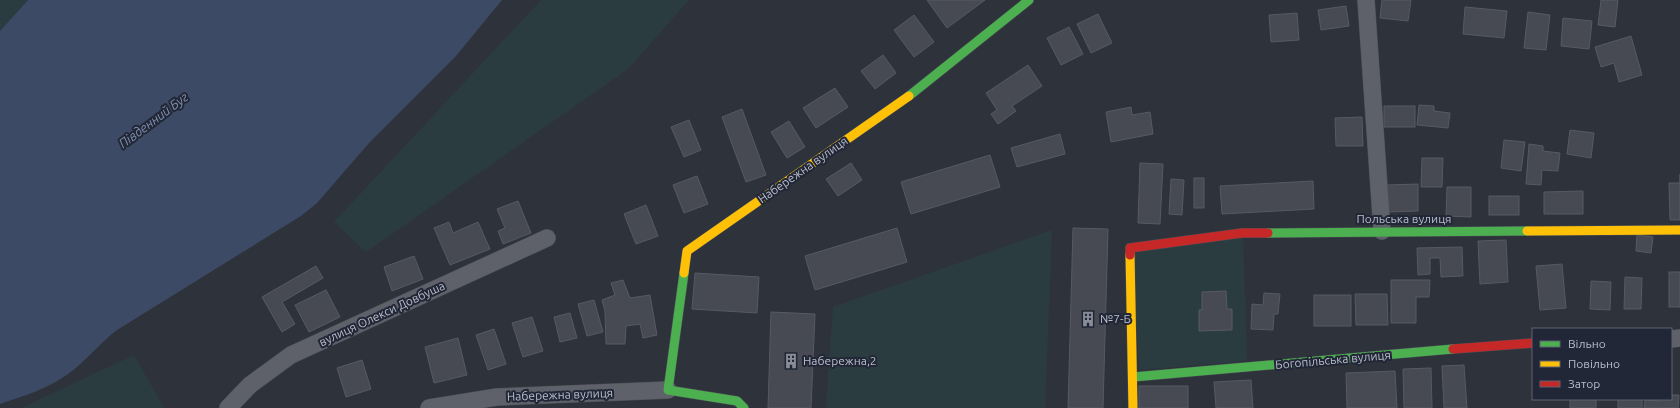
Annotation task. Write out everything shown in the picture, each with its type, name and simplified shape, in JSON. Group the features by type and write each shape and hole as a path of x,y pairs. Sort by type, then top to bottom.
{"street":[{"name":"Набережна вулиця","path":"668,390 687,251 920,88 1029,0"},
{"path":"1366,0 1382,231"},
{"name":"Польська вулиця","path":"1133,377 1130,248 1242,233 1680,230"},
{"name":"вулиця Олекси Довбуша","path":"228,408 250,385 291,355 547,238"},
{"name":"Богопільська вулиця","path":"1133,377 1505,344 1532,344"},
{"path":"1133,377 1133,408"},
{"name":"Набережна вулиця","path":"429,408 498,397 668,390 738,401 744,408"}],"shaded area":[{"path":"0,0 28,0 0,31"},
{"path":"541,0 689,0 628,69 366,252 334,222"},
{"path":"1052,230 1045,408 826,408 833,307"},
{"path":"1243,237 1247,361 1139,370 1133,252"},
{"path":"134,355 164,408 21,408"}],"water":[{"name":"Південний Буг","path":"28,0 502,0 456,56 370,142 317,203 301,216 117,330 75,369 52,384 35,392 0,404 0,31"}],"building":[{"path":"927,0 985,0 947,28"},
{"path":"1382,0 1411,0 1408,21 1380,18"},
{"path":"1601,0 1618,0 1615,27 1598,25"},
{"path":"1346,6 1349,26 1321,30 1318,10"},
{"path":"1465,7 1507,11 1504,38 1463,34"},
{"path":"1528,12 1550,15 1546,50 1524,48"},
{"path":"1297,13 1299,40 1271,42 1269,15"},
{"path":"1098,14 1112,43 1091,53 1077,24"},
{"path":"914,15 934,42 914,57 894,30"},
{"path":"1563,18 1592,21 1589,49 1561,46"},
{"path":"1069,27 1083,54 1061,65 1047,38"},
{"path":"1631,36 1642,75 1619,82 1614,63 1601,67 1595,47"},
{"path":"883,55 896,73 875,89 861,71"},
{"path":"1028,65 1042,86 1012,106 1016,111 998,124 991,114 997,110 986,93"},
{"path":"835,88 848,107 816,128 803,108"},
{"path":"1419,105 1434,106 1434,111 1450,113 1448,128 1417,125"},
{"path":"1384,106 1415,106 1415,127 1384,127"},
{"path":"1131,107 1132,115 1150,112 1153,134 1111,142 1106,112"},
{"path":"742,109 766,175 746,182 722,117"},
{"path":"1362,117 1363,146 1336,146 1335,118"},
{"path":"689,120 701,150 684,157 671,127"},
{"path":"789,121 805,147 787,158 771,132"},
{"path":"1570,130 1594,133 1591,158 1567,154"},
{"path":"1060,134 1065,154 1017,167 1011,148"},
{"path":"1504,140 1525,142 1521,171 1501,168"},
{"path":"1529,144 1543,146 1543,151 1560,153 1558,171 1542,170 1541,185 1526,184"},
{"path":"990,155 1000,187 911,214 901,182"},
{"path":"1422,158 1443,158 1442,187 1421,187"},
{"path":"851,163 862,180 838,196 826,179"},
{"path":"1140,163 1163,164 1160,224 1138,223"},
{"path":"697,176 708,204 684,213 673,185"},
{"path":"1194,178 1204,178 1204,208 1194,208"},
{"path":"1171,179 1184,180 1182,215 1169,214"},
{"path":"1313,181 1314,209 1222,214 1220,186"},
{"path":"1669,183 1680,183 1680,220 1670,220"},
{"path":"1418,184 1418,211 1387,212 1386,185"},
{"path":"1447,187 1471,187 1471,217 1446,216"},
{"path":"1583,191 1583,214 1544,214 1544,192"},
{"path":"1489,196 1519,196 1519,215 1489,215"},
{"path":"518,201 531,233 503,244 498,231 505,228 497,209"},
{"path":"646,205 658,236 636,244 624,214"},
{"path":"449,222 453,233 478,222 490,249 450,265 434,228"},
{"path":"897,228 907,262 815,290 805,256"},
{"name":"№7-Б","path":"1073,228 1108,229 1103,408 1068,408"},
{"path":"1637,235 1653,237 1651,253 1636,251"},
{"path":"1506,240 1508,282 1480,284 1478,241"},
{"path":"1462,247 1463,276 1441,277 1440,258 1430,258 1430,274 1418,275 1417,248"},
{"path":"414,256 423,279 392,291 384,267"},
{"path":"1562,264 1566,308 1540,310 1536,266"},
{"path":"316,266 323,278 282,302 295,324 282,332 262,297"},
{"path":"1669,272 1680,272 1680,307 1669,307"},
{"path":"695,273 759,277 757,313 692,309"},
{"path":"1625,277 1642,278 1641,309 1624,309"},
{"path":"623,280 630,298 650,295 657,335 643,338 640,324 626,326 625,344 606,344 605,311 602,300 615,295 611,283"},
{"path":"1391,280 1430,280 1429,297 1416,297 1416,323 1391,323"},
{"path":"1591,281 1611,282 1610,310 1590,309"},
{"path":"326,290 340,317 309,332 295,305"},
{"path":"1226,291 1227,309 1232,309 1232,330 1199,331 1199,310 1202,310 1202,292"},
{"path":"1264,293 1280,294 1278,314 1274,314 1273,330 1251,329 1252,304 1263,305"},
{"path":"1355,294 1387,294 1388,325 1356,325"},
{"path":"1314,295 1351,295 1351,326 1314,326"},
{"path":"594,300 603,332 587,336 578,304"},
{"name":"Набережна,2","path":"771,312 815,314 811,408 768,408"},
{"path":"570,313 577,338 560,342 554,317"},
{"path":"532,317 543,351 523,357 512,323"},
{"path":"494,329 506,364 488,370 476,335"},
{"path":"458,338 467,375 434,383 425,347"},
{"path":"362,360 371,389 346,397 337,368"},
{"path":"1464,365 1467,408 1444,408 1442,366"},
{"path":"1431,368 1432,408 1404,408 1403,369"},
{"path":"1395,371 1397,408 1347,408 1346,373"},
{"path":"1251,380 1253,408 1216,408 1214,382"},
{"path":"1139,386 1188,386 1188,408 1139,408"},
{"path":"1672,395 1679,395 1678,408 1644,408 1645,400 1672,400"},
{"path":"1570,400 1596,400 1596,408 1570,408"},
{"path":"1618,400 1642,400 1642,408 1618,408"}],"traffic: fast":[{"path":"909,96 1029,0"},
{"path":"1268,233 1527,231"},
{"path":"684,273 668,390 737,401 744,408"},
{"path":"1133,377 1453,349"}],"traffic: slow":[{"path":"684,273 687,251 909,96"},
{"path":"1527,231 1680,230"},
{"path":"1130,255 1133,408"}],"traffic: jam":[{"path":"1130,255 1130,248 1242,233 1268,233"},
{"path":"1453,349 1532,343"}],"place":[{"name":"№7-Б","path":"1088,319"},
{"name":"Набережна,2","path":"791,361"}]}
